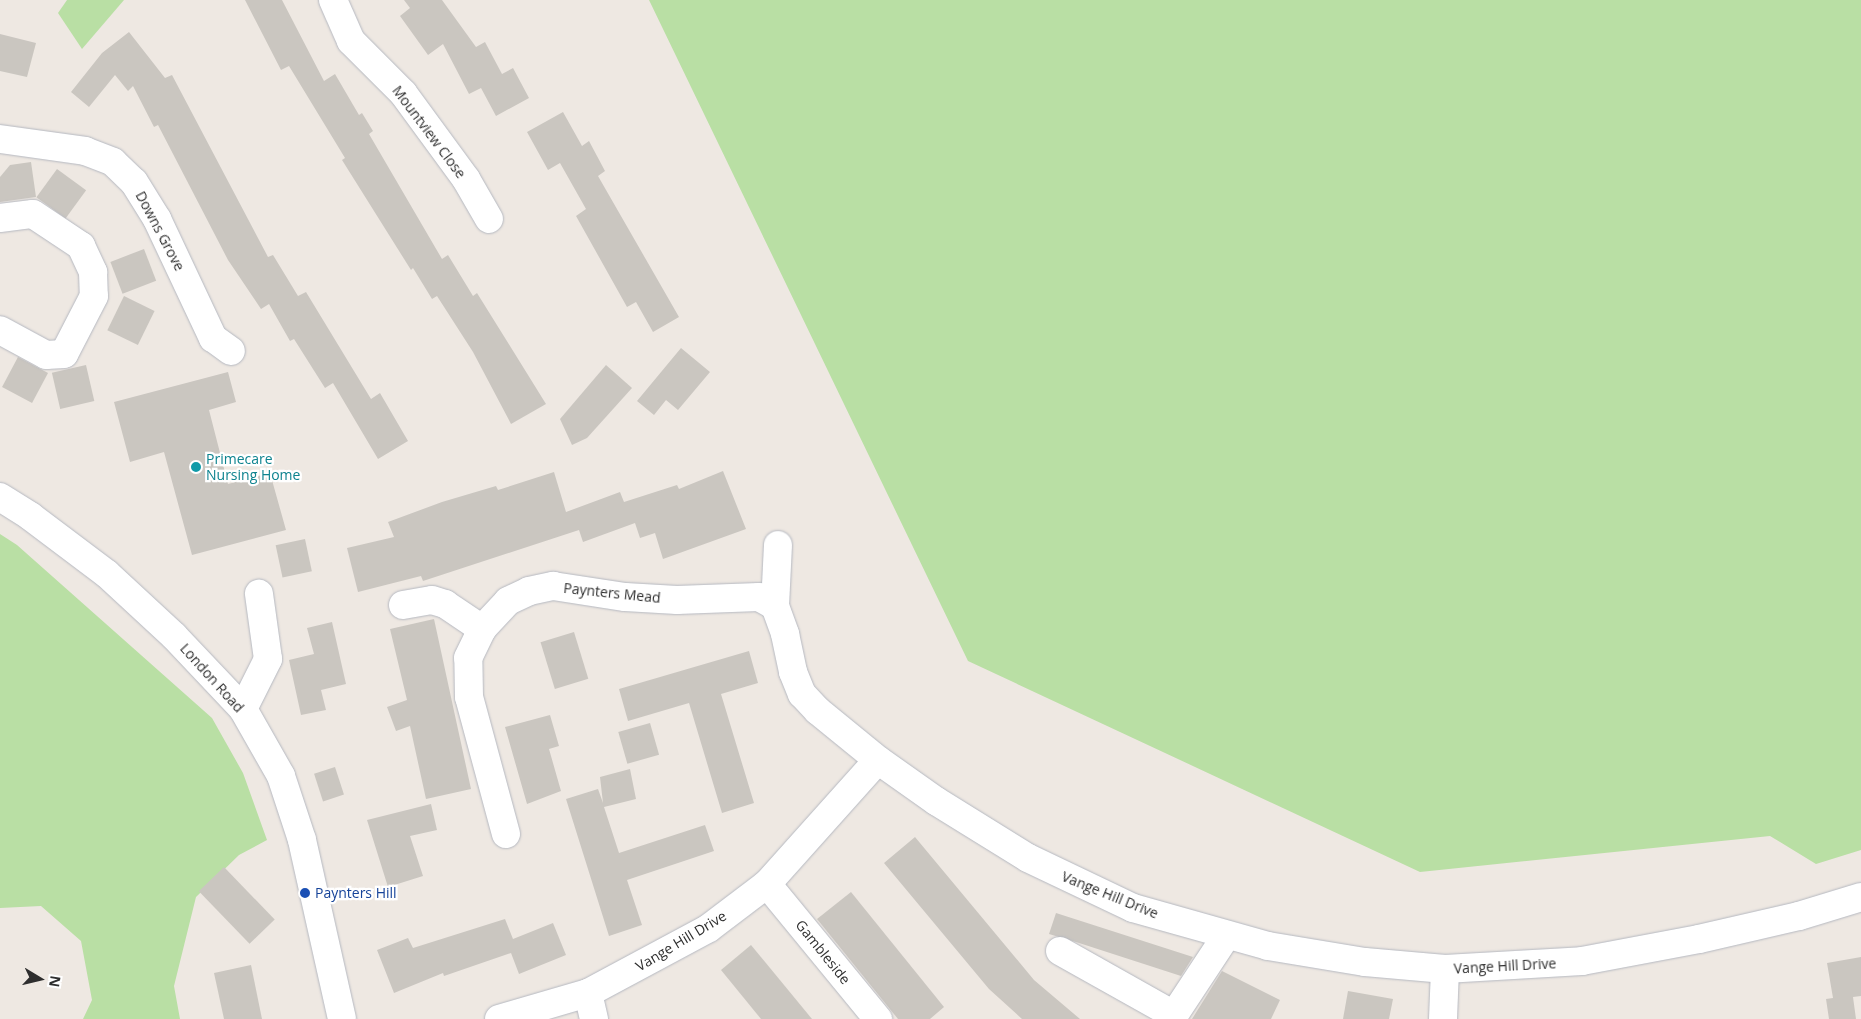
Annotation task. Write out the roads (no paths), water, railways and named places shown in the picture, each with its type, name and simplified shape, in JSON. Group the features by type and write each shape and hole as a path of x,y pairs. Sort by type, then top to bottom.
{"street":[{"name":"Mountview Close","path":"333,0 351,42 404,93 466,179 489,219"},
{"name":"Downs Grove","path":"0,139 85,151 113,162 134,182 157,219 213,338 231,351"},
{"path":"0,218 33,214 81,246 93,272 94,296 64,354 46,356 0,330"},
{"name":"London Road","path":"0,497 30,516 107,574 174,636 242,709 281,776 302,840 342,1019"},
{"path":"778,545 775,606 785,634 793,672 802,694 818,711 878,760"},
{"name":"Paynters Mead","path":"506,834 469,697 468,658 482,629 508,601 528,591 553,586 625,597 677,600 760,597 775,606"},
{"path":"242,709 268,659 259,594"},
{"path":"403,606 432,600 445,604 482,629"},
{"name":"Vange Hill Drive","path":"499,1019 588,993 709,928 767,884 878,760 984,833 1077,884 1133,908 1226,936 1365,962 1445,969 1514,967 1642,952 1799,916 1861,897"},
{"name":"Gambleside","path":"767,884 878,1019"},
{"path":"1060,951 1174,1016 1226,936"},
{"path":"1443,1019 1445,969"},
{"path":"588,993 594,1019"}],"place":[{"name":"Primecare Nursing Home","path":"196,467"},
{"name":"Paynters Hill","path":"305,893"}]}
